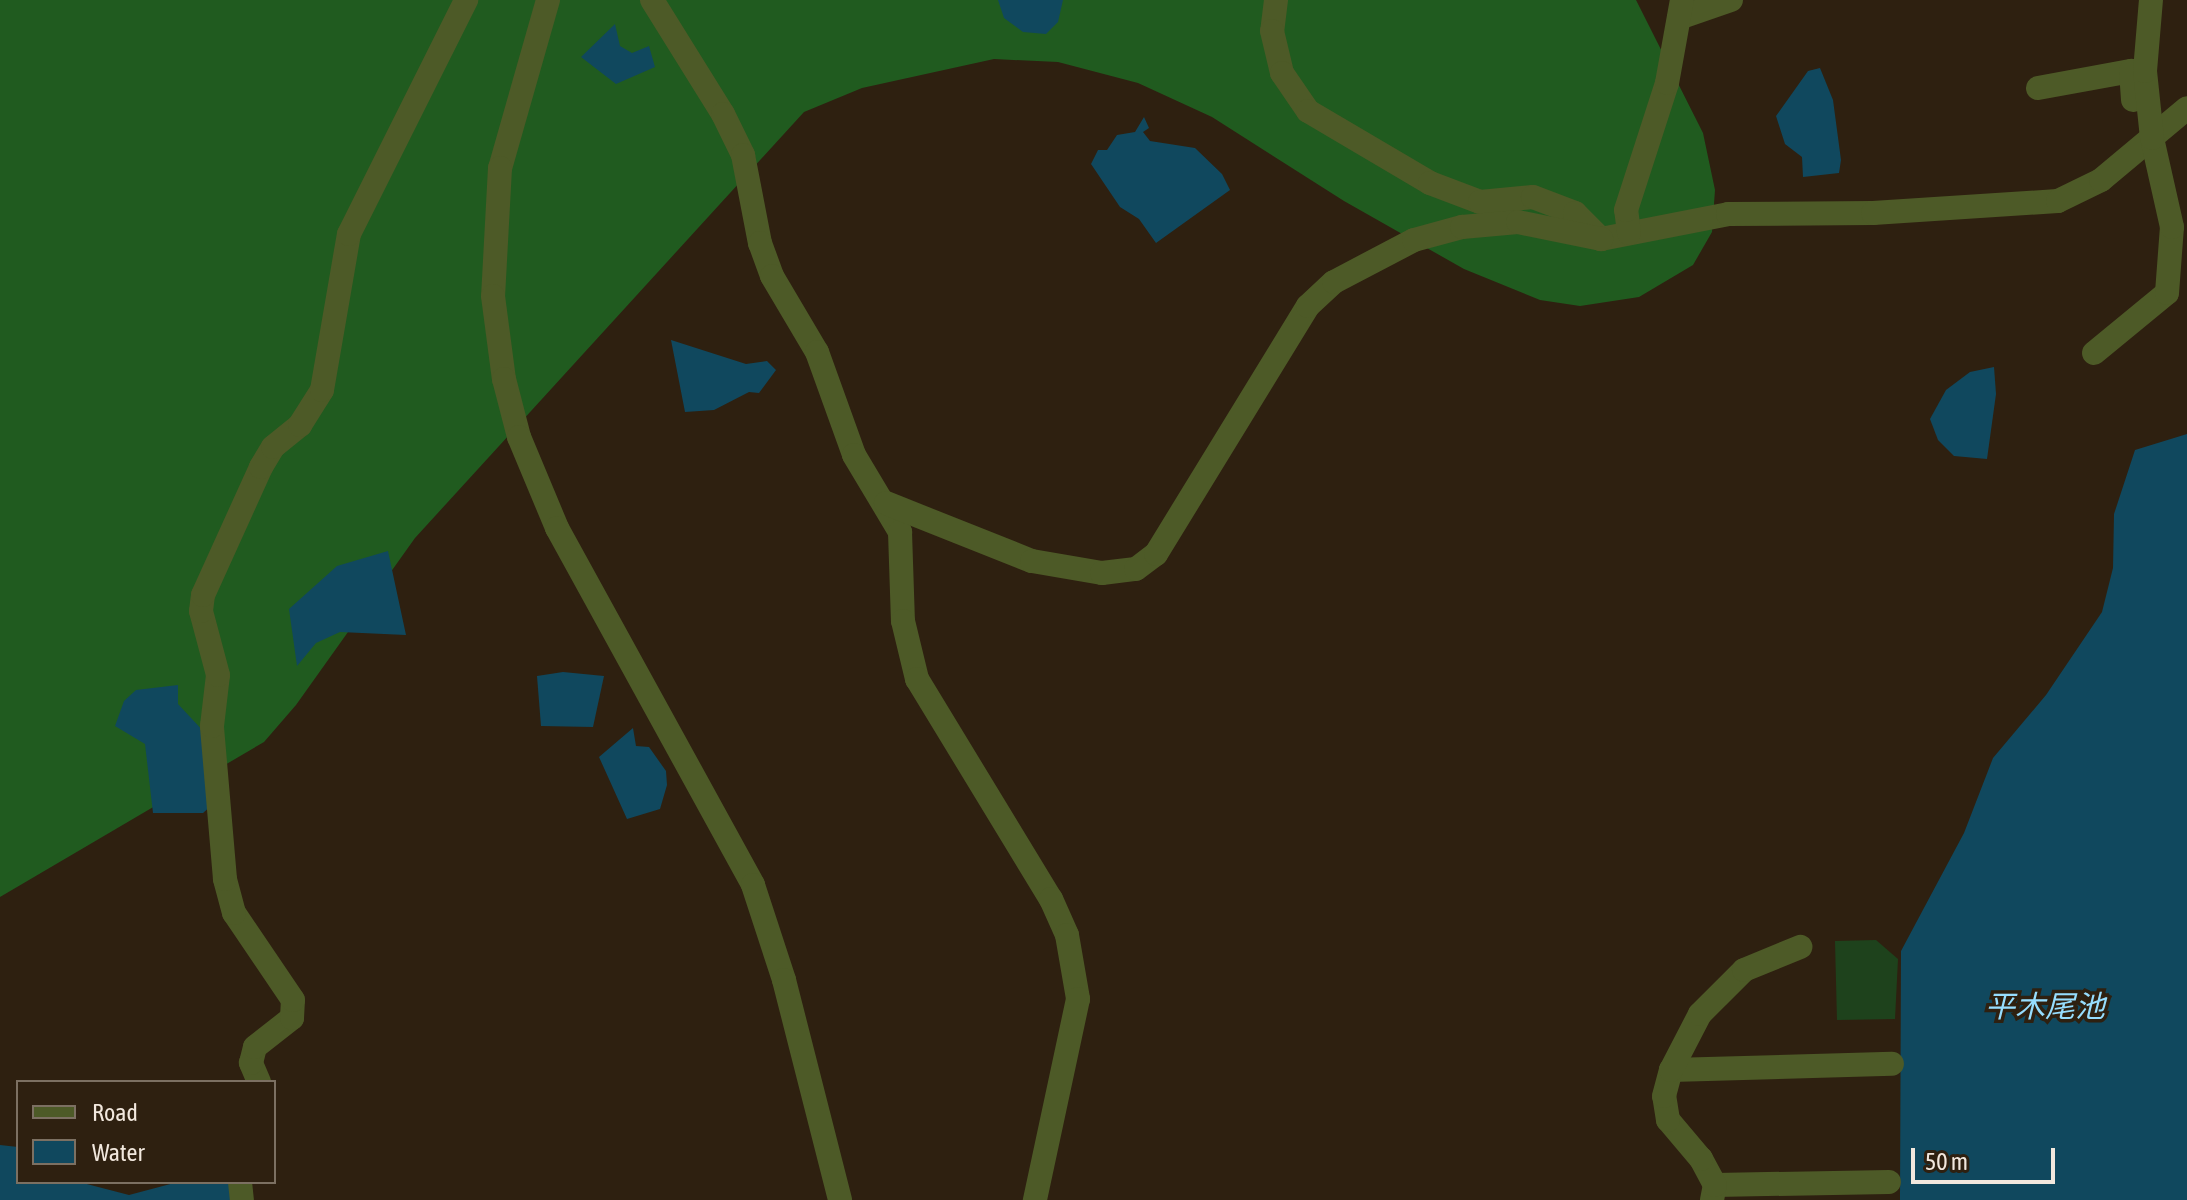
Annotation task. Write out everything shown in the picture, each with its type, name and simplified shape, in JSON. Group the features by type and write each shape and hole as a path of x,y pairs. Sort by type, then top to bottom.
{"street":[{"path":"258,1080 251,1063 255,1047 292,1018 293,1000 234,913 225,879 212,726 218,675 201,611 203,595 261,467 273,447 300,425 322,390 349,234 466,0"},
{"path":"548,0 500,168 493,296 504,379 519,437 557,528 753,885 784,980 840,1200"},
{"path":"652,0 723,114 743,155 760,243 772,276 817,352 854,455 886,503 900,532 903,621 917,679 1051,899 1076,964 1078,999 1035,1200"},
{"path":"1276,0 1272,31 1282,73 1308,111 1430,183 1480,202 1533,197 1575,213 1601,239"},
{"path":"1629,233 1626,210 1667,83 1680,9 1731,0"},
{"path":"2145,144 2145,71 2151,0"},
{"path":"2038,88 2131,71 2145,144 2172,227 2167,293 2094,353"},
{"path":"886,503 1032,561 1102,573 1136,569 1156,554 1308,306 1334,282 1414,240 1462,227 1518,222 1601,239 1728,214 1904,211 2058,201 2101,180 2187,108"},
{"path":"1800,947 1744,970 1700,1014 1671,1070 1664,1096 1668,1120 1701,1159 1714,1193 1889,1182"},
{"path":"1671,1070 1892,1064"}],"green space":[{"path":"0,0 1636,0 1703,133 1715,190 1712,232 1693,265 1639,297 1580,306 1540,300 1464,269 1344,201 1212,117 1138,83 1058,62 994,59 862,88 804,112 415,538 296,705 264,742 0,897"},
{"path":"1876,940 1898,959 1895,1019 1837,1020 1835,941"}],"water":[{"path":"998,0 1063,0 1058,22 1046,34 1023,32 1004,18"},
{"path":"615,24 620,46 632,53 649,46 655,67 616,84 581,57"},
{"path":"1820,68 1833,100 1841,160 1839,173 1803,177 1802,157 1785,144 1776,116 1808,71"},
{"path":"1144,117 1149,128 1143,132 1150,141 1195,148 1222,174 1230,190 1156,243 1139,219 1120,207 1091,164 1098,150 1107,150 1117,135 1135,132"},
{"path":"671,340 746,364 767,361 776,370 759,393 749,392 714,410 685,412"},
{"path":"1994,367 1996,394 1987,459 1954,456 1938,440 1930,419 1946,390 1970,372"},
{"name":"平木尾池","path":"2187,434 2187,1200 1900,1200 1901,951 1964,833 1993,758 2046,695 2102,612 2113,568 2114,514 2135,450"},
{"path":"388,551 406,635 340,632 316,643 297,666 289,609 337,566"},
{"path":"563,672 604,676 593,727 541,726 537,676"},
{"path":"178,685 178,704 206,734 213,804 203,813 153,813 145,744 115,726 124,701 136,690"},
{"path":"633,728 636,746 649,747 666,771 667,785 660,809 627,819 599,757"},
{"path":"0,1145 16,1147 16,1184 87,1184 129,1195 170,1184 230,1184 231,1200 0,1200"}]}
